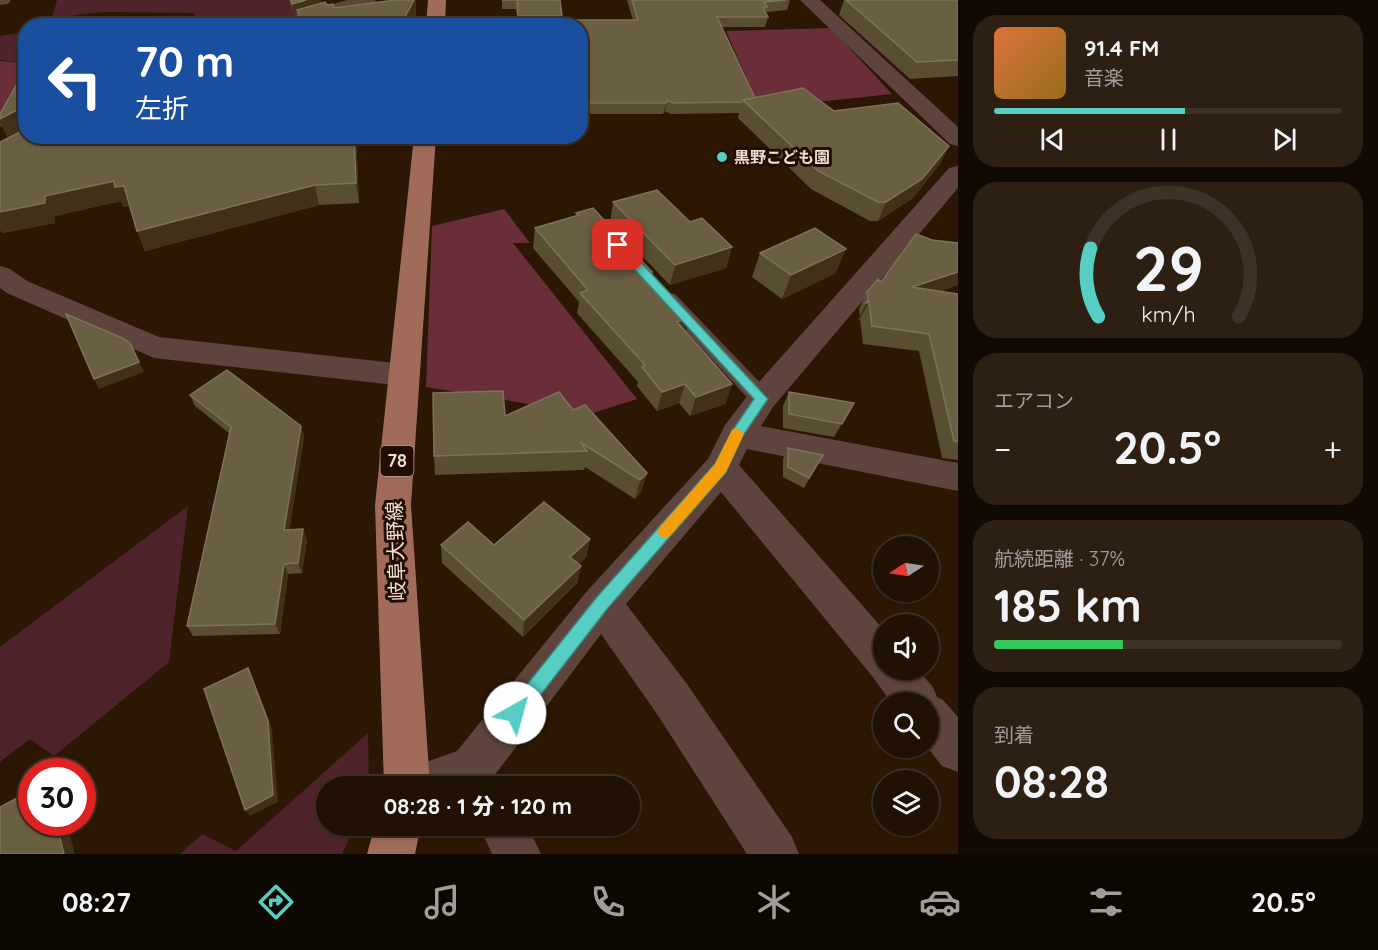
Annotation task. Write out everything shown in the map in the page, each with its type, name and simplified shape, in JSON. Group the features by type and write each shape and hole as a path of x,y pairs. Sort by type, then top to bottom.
{"main road":[{"path":"436,18 437,0"},
{"name":"岐阜大野線","path":"407,776 393,505 424,144"},
{"path":"391,854 395,836"}],"street":[{"path":"306,18 367,0"},
{"path":"809,0 958,139"},
{"path":"478,776 602,603 721,468 737,434 762,399 956,179"},
{"path":"0,274 18,287 154,347 404,375"},
{"path":"737,434 955,480"},
{"path":"721,468 873,648"},
{"path":"602,603 672,699 775,854"},
{"path":"899,680 910,692"},
{"path":"939,728 958,750"},
{"path":"508,836 518,854"}],"lane":[{"path":"658,288 762,399"}],"shaded area":[{"path":"57,0 305,0 298,17 295,18 193,18 195,13 103,12 52,18"},
{"path":"831,28 892,94 760,108 726,31"},
{"path":"18,33 18,62 0,60 0,36"},
{"path":"0,61 18,62 18,96 0,128"},
{"path":"504,209 530,243 513,243 637,399 590,414 426,387 432,226"},
{"path":"188,506 169,662 54,756 30,739 0,762 0,647"},
{"path":"368,733 369,776 320,776"},
{"path":"316,779 316,836 350,836 342,854 180,854 202,834 236,851"}],"building":[{"path":"291,0 306,0 292,4"},
{"path":"395,0 414,0 404,18 300,18 297,10 325,2 327,5 333,4 334,8"},
{"path":"517,0 560,0 562,16 518,16"},
{"path":"632,0 786,0 764,2 767,7 763,8 768,17 717,17 755,98 742,102 673,103 667,100 666,103 590,103 588,20 638,20"},
{"path":"846,0 958,0 958,60 917,62"},
{"path":"18,82 18,112 17,110 0,119 0,114"},
{"path":"803,88 834,111 898,103 949,146 922,179 886,202 878,202 818,171 743,100"},
{"path":"18,133 18,144 354,144 356,183 315,185 137,231 124,186 115,187 114,181 45,196 45,203 0,212 0,142"},
{"path":"657,190 690,222 702,218 732,247 675,265 613,202"},
{"path":"593,208 652,272 647,274 690,317 677,322 732,384 696,397 685,384 662,392 642,367 645,365 580,293 588,290 535,228 579,215 576,213"},
{"path":"815,228 846,249 791,275 760,253"},
{"path":"916,234 932,240 958,243 958,272 912,287 958,294 958,442 954,441 929,334 872,326 869,302 866,303 867,292 878,279 881,282"},
{"path":"66,314 130,343 139,362 94,379"},
{"path":"227,370 301,426 284,530 303,529 298,563 284,564 275,624 187,626 231,427 190,395"},
{"path":"503,391 505,416 559,392 573,410 585,405 647,473 640,480 580,442 587,451 434,456 433,393"},
{"path":"789,392 854,403 842,424 789,414"},
{"path":"788,448 823,455 809,478 788,467"},
{"path":"544,502 590,539 570,557 581,566 524,620 441,545 468,522 494,545"},
{"path":"248,668 268,721 273,795 245,810 204,689"},
{"path":"18,797 18,836 60,836 64,854 0,854 0,807"}],"slow traffic":[{"path":"665,531 721,468 737,434"}],"place":[{"name":"黒野こども園","path":"722,157"}],"route":[{"path":"515,713 602,603 721,468 737,434 762,399 618,245"}]}
